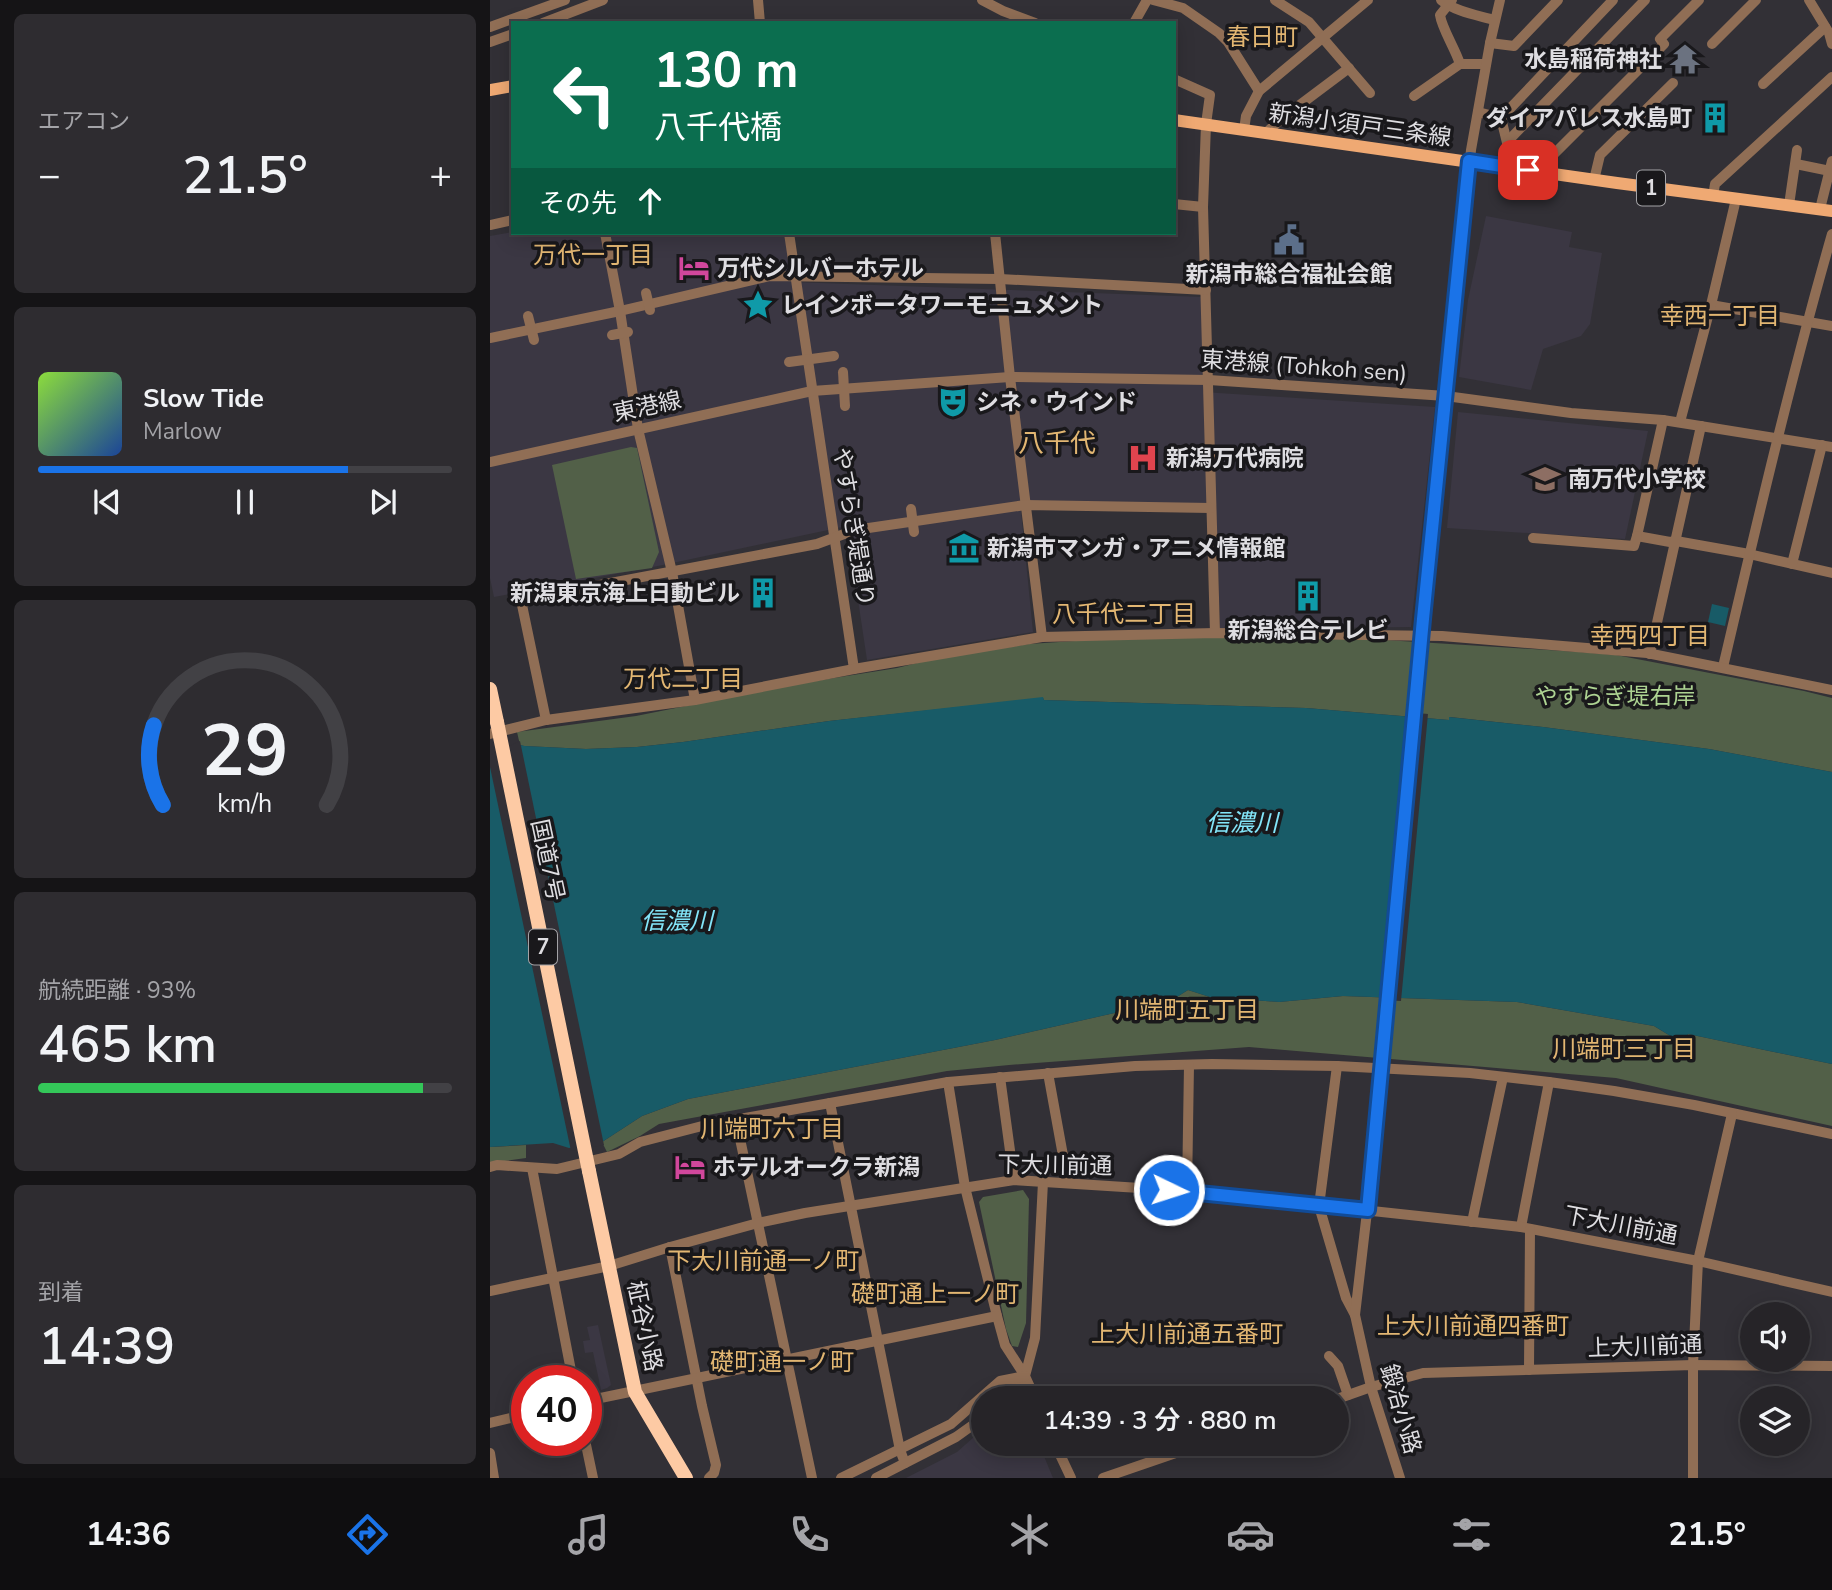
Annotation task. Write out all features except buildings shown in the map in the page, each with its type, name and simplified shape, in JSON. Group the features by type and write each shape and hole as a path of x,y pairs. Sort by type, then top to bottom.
{"highway":[{"name":"7","path":"490,689 494,728"},
{"name":"国道7号","path":"494,728 589,1171"},
{"name":"柾谷小路","path":"589,1171 635,1392 686,1478"}],"main road":[{"path":"490,90 511,86"},
{"name":"新潟小須戸三条線","path":"1176,120 1826,210"}],"street":[{"path":"533,18 564,0"},
{"path":"547,21 576,5 603,0"},
{"path":"758,0 760,21"},
{"path":"982,0 1030,21"},
{"path":"1135,21 1147,0"},
{"path":"1153,0 1183,8 1219,33 1228,42 1259,92"},
{"name":"鍛冶小路","path":"1400,1478 1371,1387 1355,1315 1368,1210 1469,161 1494,20 1500,0"},
{"path":"1490,43 1514,46 1558,0"},
{"path":"1500,117 1613,0"},
{"path":"1507,142 1646,0"},
{"path":"1546,173 1549,159 1664,44 1660,39 1699,0"},
{"path":"1712,44 1756,0"},
{"path":"1809,0 1832,44"},
{"path":"1281,1 1309,22 1370,93"},
{"path":"1244,130 1246,116 1259,92 1363,1"},
{"path":"1460,64 1441,22 1440,15 1447,2 1494,20"},
{"path":"490,27 511,23"},
{"path":"1763,84 1825,27"},
{"path":"490,42 511,35"},
{"path":"1414,96 1460,64 1486,64"},
{"path":"1266,133 1281,118 1349,68"},
{"path":"1713,196 1715,184 1832,77"},
{"path":"1176,80 1210,95 1206,124 1203,207 1215,633"},
{"path":"1594,180 1600,155 1673,83"},
{"path":"1478,112 1500,117"},
{"path":"1500,117 1510,155 1509,167"},
{"path":"1789,205 1797,150"},
{"path":"1796,164 1831,166 1826,210"},
{"path":"1681,422 1736,199"},
{"path":"1176,204 1203,207"},
{"path":"490,225 511,220"},
{"path":"1723,667 1807,322 1832,234"},
{"path":"605,235 638,429 672,572 695,699"},
{"name":"やすらぎ堤通り","path":"789,235 854,669"},
{"path":"995,235 1042,637"},
{"path":"490,338 620,311 770,275 1000,279 1206,290"},
{"path":"646,293 650,310"},
{"path":"1711,305 1832,326"},
{"path":"528,316 534,340"},
{"path":"612,335 628,332"},
{"path":"789,362 834,356"},
{"path":"843,372 845,406"},
{"name":"東港線 (Tohkoh sen)","path":"812,391 1010,377 1209,380 1446,396 1571,413 1681,422 1827,446"},
{"name":"東港線","path":"490,462 812,391"},
{"path":"1533,538 1634,546 1663,420"},
{"path":"1650,654 1701,426"},
{"path":"1792,564 1827,446"},
{"path":"545,720 522,605 531,598 817,544 855,530 1025,505 1211,508"},
{"path":"911,509 914,532"},
{"path":"1637,536 1749,554 1832,573"},
{"path":"494,728 695,699 1042,637 1215,633 1442,636 1650,654 1832,690"},
{"path":"1188,1191 1189,1065"},
{"path":"490,1167 497,1165 557,1169 619,1154 640,1142 706,1125 948,1082 1189,1065 1337,1066 1470,1073 1614,1091 1832,1134"},
{"path":"1337,1066 1319,1206 1346,1298 1355,1315"},
{"path":"1048,1073 1068,1183"},
{"path":"1000,1077 1014,1180"},
{"path":"1472,1222 1503,1077"},
{"path":"948,1082 965,1187 997,1316 1005,1345 1030,1386"},
{"path":"1528,1370 1525,1228 1549,1082"},
{"path":"830,1103 900,1450 905,1463"},
{"path":"1693,1478 1693,1365 1698,1261 1732,1114"},
{"path":"736,1120 812,1478"},
{"path":"532,1168 570,1365"},
{"name":"下大川前通","path":"490,1291 609,1266 758,1223 850,1205 1014,1180 1188,1191 1525,1228 1698,1261 1832,1292"},
{"path":"1015,1386 1025,1376 1035,1338 1044,1182"},
{"path":"670,1247 716,1465 709,1478"},
{"path":"602,1398 997,1316"},
{"path":"1329,1356 1338,1366 1341,1386"},
{"name":"上大川前通","path":"1349,1395 1423,1373 1693,1365 1832,1366"},
{"path":"841,1478 951,1424 1000,1381 1025,1376"},
{"path":"490,1423 511,1418"},
{"path":"876,1478 956,1437 971,1426"},
{"path":"490,1453 494,1478"},
{"path":"588,1456 593,1478"},
{"path":"1061,1456 1071,1478"},
{"path":"1103,1478 1167,1456"}],"shaded area":[{"path":"1486,216 1572,232 1569,247 1602,253 1590,324 1581,336 1543,349 1531,390 1459,377 1468,300"},
{"path":"511,232 511,235 786,235 793,282 1203,297 1203,392 1435,407 1411,627 1220,629 1216,505 1020,501 1033,632 867,660 847,526 494,597 490,578 490,236"},
{"name":"南万代小学校","path":"1458,412 1648,431 1625,539 1447,528"},
{"path":"598,1325 611,1385 602,1390 602,1365 596,1365 593,1352 585,1353 583,1341 590,1340 587,1327"},
{"path":"971,1440 971,1456 1044,1456 1053,1478 906,1478 957,1452"}],"green space":[{"path":"631,447 637,448 659,552 652,568 576,579 552,465"},
{"name":"やすらぎ堤右岸","path":"1200,637 1353,638 1616,655 1804,691 1832,698 1832,772 1709,749 1450,717 1449,720 1306,708 1043,698 829,721 637,747 586,749 524,746 520,745 517,732 636,716 790,685 1029,644"},
{"path":"1188,990 1210,997 1279,1002 1343,996 1517,1002 1654,1026 1682,1043 1688,1034 1832,1064 1832,1126 1616,1078 1249,1047 947,1071 659,1124 607,1152 602,1142 642,1116 688,1099 995,1040 1172,1000"},
{"path":"526,1145 526,1158 490,1163 490,1147"},
{"path":"1023,1190 1029,1199 1026,1323 1018,1347 1012,1346 1006,1329 979,1202 983,1197"}],"water":[{"path":"1712,604 1729,608 1725,626 1708,622"},
{"name":"信濃川","path":"1043,697 1044,700 1306,708 1449,720 1449,717 1709,749 1832,772 1832,1064 1688,1034 1682,1043 1654,1026 1517,1002 1343,996 1279,1002 1210,997 1188,990 1172,1000 995,1040 688,1099 642,1116 602,1142 569,1148 553,1143 490,1147 490,759 520,745 586,749 637,747 829,721"}],"pier":[{"path":"1407,712 1428,714 1401,1001 1380,1000"},
{"path":"520,741 604,1145 571,1151 490,767 490,755"}],"place":[{"name":"水島稲荷神社","path":"1685,59"},
{"name":"ダイアパレス水島町","path":"1715,118"},
{"name":"新潟市総合福祉会館","path":"1289,240"},
{"name":"万代シルバーホテル","path":"694,268"},
{"name":"レインボータワーモニュメント","path":"758,305"},
{"name":"シネ・ウインド","path":"953,402"},
{"name":"新潟万代病院","path":"1143,458"},
{"name":"南万代小学校","path":"1545,479"},
{"name":"新潟市マンガ・アニメ情報館","path":"964,548"},
{"name":"新潟東京海上日動ビル","path":"763,593"},
{"name":"新潟総合テレビ","path":"1308,596"},
{"name":"ホテルオークラ新潟","path":"690,1167"}],"district":[{"name":"春日町","path":"1262,37"},
{"name":"万代一丁目","path":"593,255"},
{"name":"幸西一丁目","path":"1720,316"},
{"name":"八千代","path":"1057,443"},
{"name":"八千代二丁目","path":"1124,614"},
{"name":"幸西四丁目","path":"1650,636"},
{"name":"万代二丁目","path":"683,679"},
{"name":"川端町五丁目","path":"1187,1010"},
{"name":"川端町三丁目","path":"1624,1049"},
{"name":"川端町六丁目","path":"772,1129"},
{"name":"下大川前通一ノ町","path":"763,1261"},
{"name":"礎町通上一ノ町","path":"935,1294"},
{"name":"上大川前通四番町","path":"1473,1326"},
{"name":"上大川前通五番町","path":"1187,1334"},
{"name":"礎町通一ノ町","path":"782,1362"}],"route":[{"path":"1169,1190 1368,1210 1469,161 1528,170"}]}
